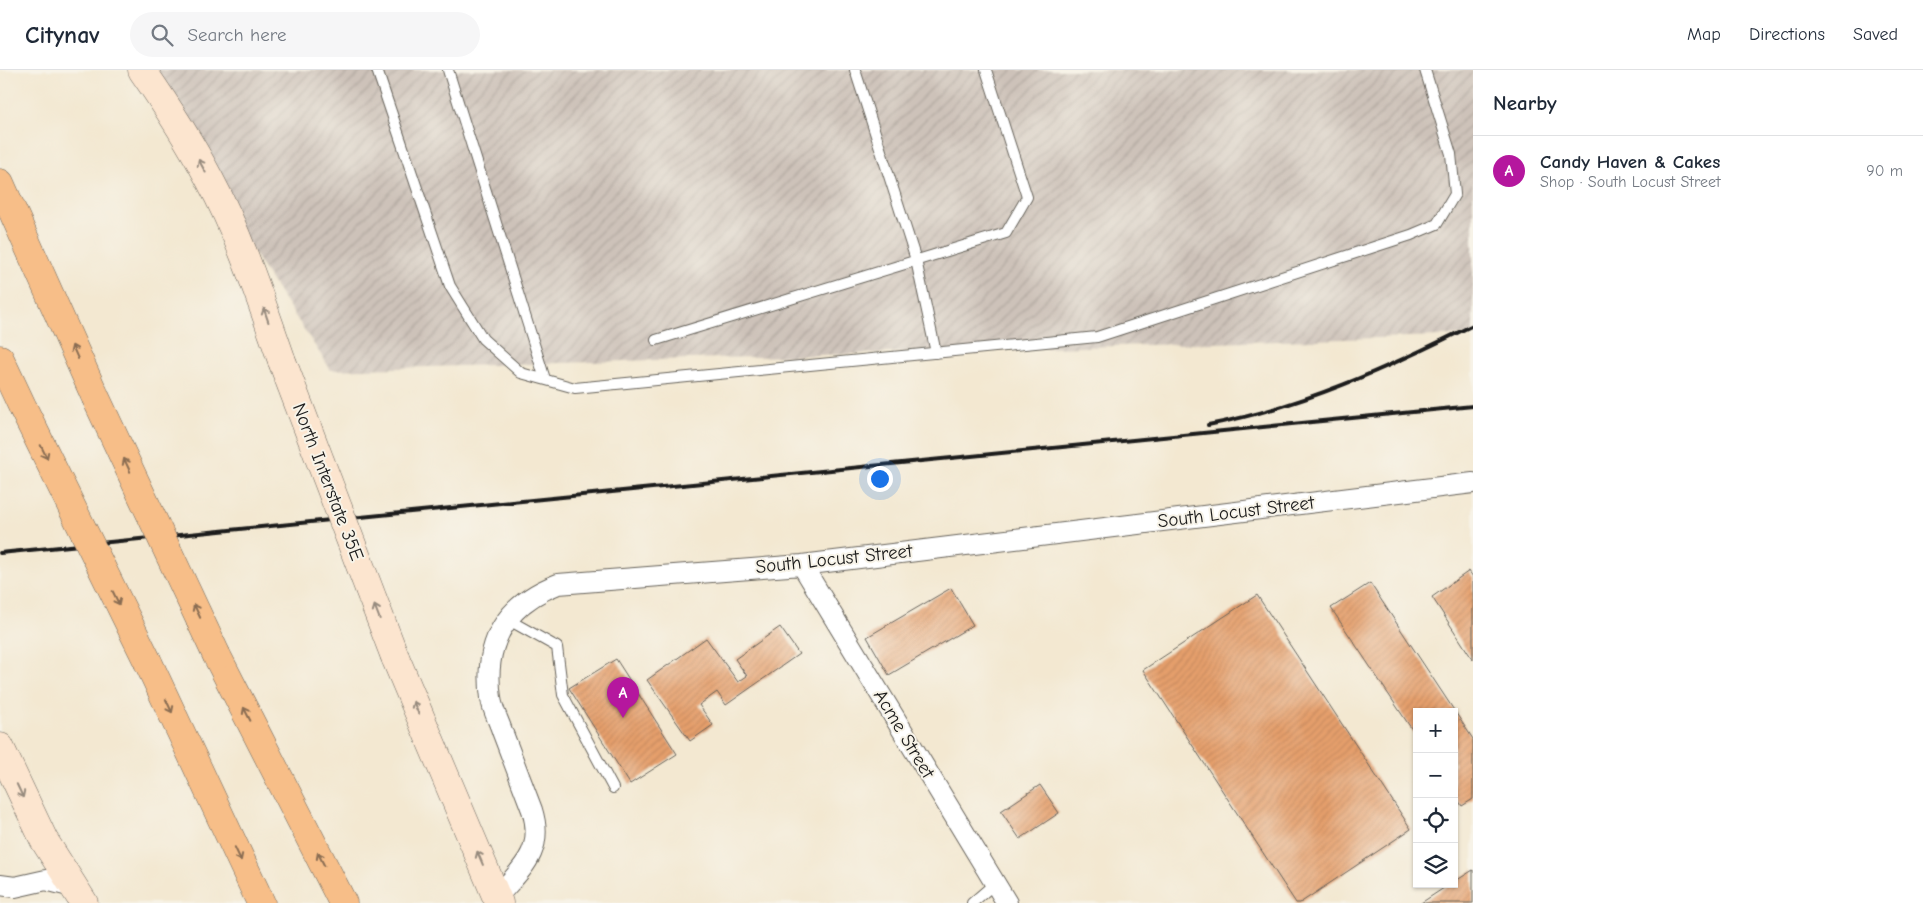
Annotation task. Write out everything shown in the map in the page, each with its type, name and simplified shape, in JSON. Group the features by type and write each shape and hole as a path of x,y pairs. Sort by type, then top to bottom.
{"highway":[{"path":"0,184 95,396 218,656 342,903"},
{"path":"0,359 22,408 148,662 260,903"}],"main road":[{"name":"North Interstate 35E","path":"142,70 172,114 211,182 256,286 282,361 395,657 498,900"},
{"path":"0,747 44,840 78,895"}],"street":[{"name":"South Locust Street","path":"498,900 530,857 537,839 536,824 532,810 491,700 489,666 498,633 507,619 530,598 558,584 802,564 1473,483"},
{"name":"Acme Street","path":"802,564 1007,903"},
{"path":"0,885 15,887 46,880 78,895"}],"lane":[{"path":"377,70 450,286 483,339 521,373 575,388 1097,337 1411,235 1437,224 1455,194 1452,154 1425,70"},
{"path":"448,70 545,379"},
{"path":"854,70 916,260 936,353"},
{"path":"656,340 1006,233 1027,197 986,70"},
{"path":"507,619 557,647 563,695 613,788"},
{"path":"972,903 994,884"}],"shaded area":[{"path":"132,70 1473,70 1473,335 331,370"}],"building":[{"path":"1469,571 1473,577 1473,660 1432,597"},
{"path":"1370,583 1453,708 1413,708 1413,731 1331,608"},
{"path":"951,588 973,625 889,675 867,637"},
{"path":"1257,595 1411,829 1300,903 1296,903 1143,670"},
{"path":"780,627 799,654 726,705 717,692 699,705 713,725 690,741 647,680 706,638 738,682 747,676 735,659"},
{"path":"616,659 677,754 630,784 569,688"},
{"path":"1458,716 1473,739 1473,799 1462,806 1458,800"},
{"path":"1040,785 1059,813 1020,839 1001,811"},
{"path":"1473,870 1473,903 1421,903 1444,888 1458,888 1458,879"}],"railway":[{"path":"1208,425 1277,408 1311,397 1377,371 1473,325"},
{"path":"0,553 1473,406"}],"place":[{"name":"Candy Haven & Cakes","path":"623,718"}]}
